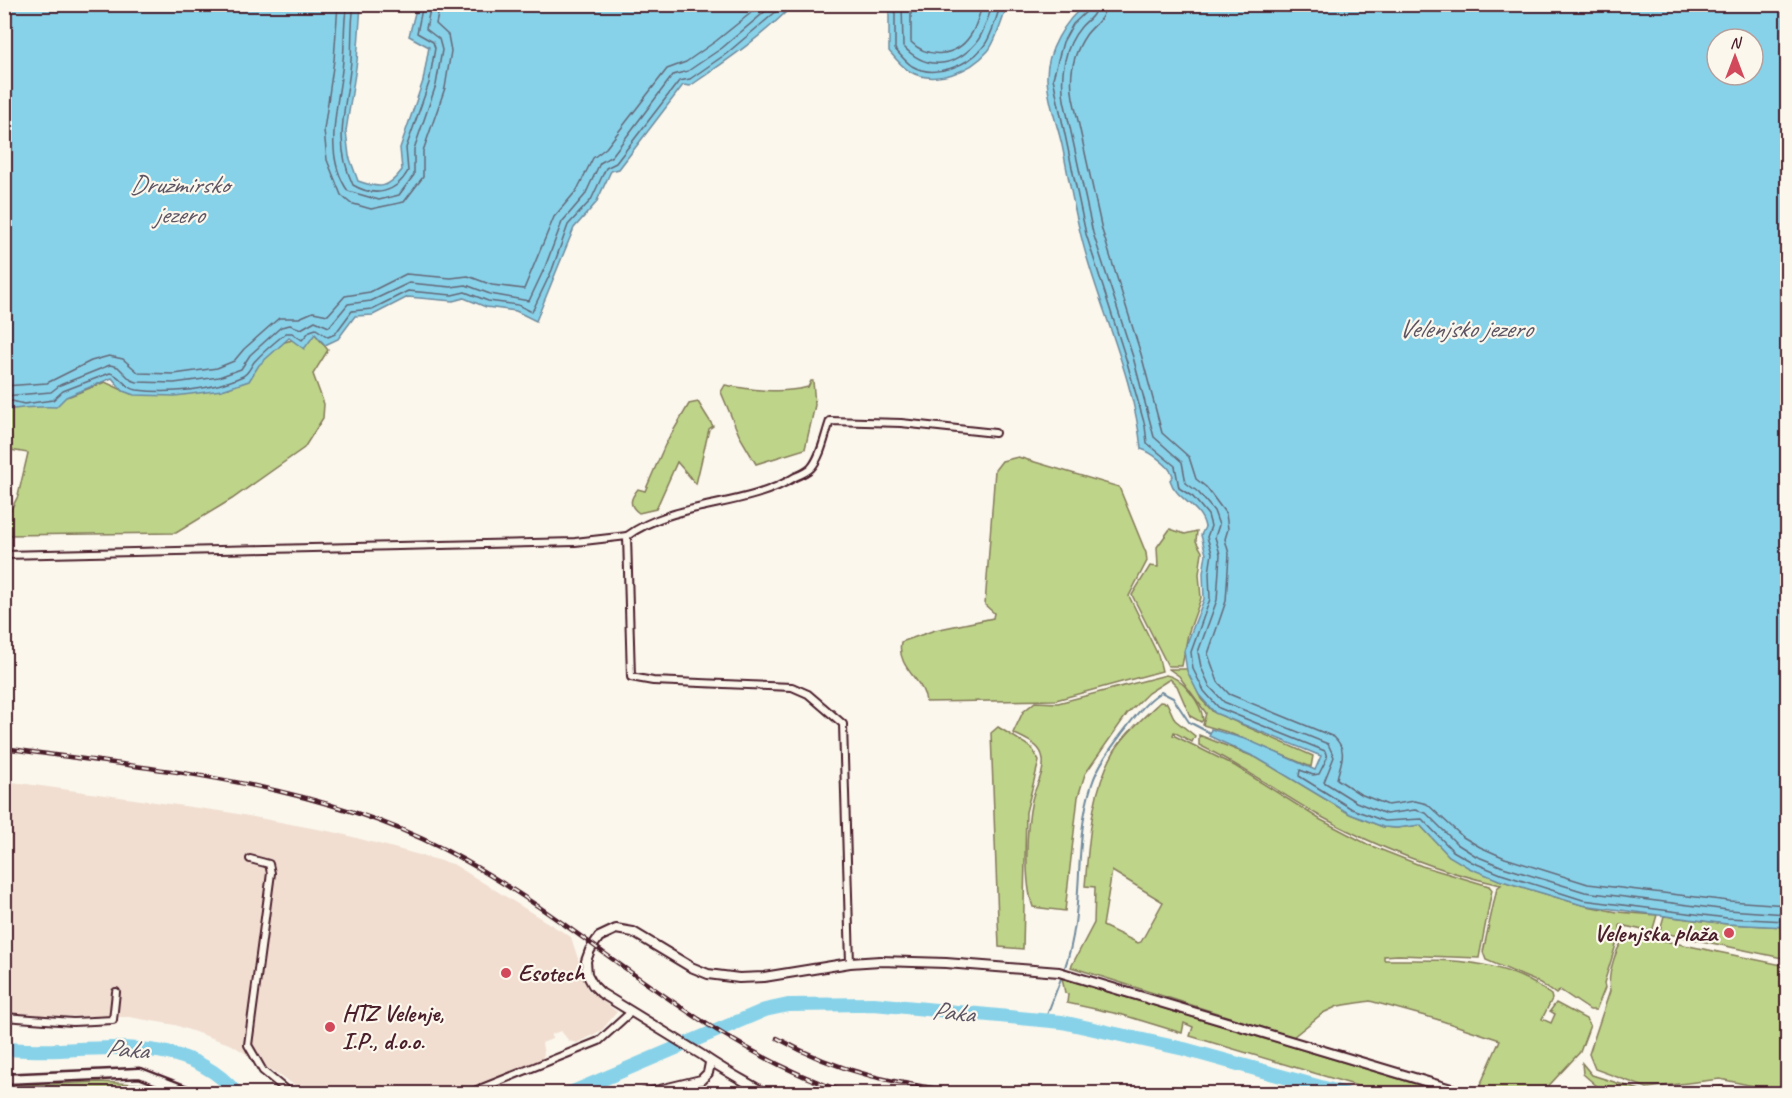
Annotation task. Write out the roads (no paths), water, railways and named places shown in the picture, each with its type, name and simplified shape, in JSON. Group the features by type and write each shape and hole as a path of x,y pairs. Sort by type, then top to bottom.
{"main road":[{"path":"4,1079 140,1073 194,1094"}],"street":[{"path":"4,555 565,543 627,536 645,525 685,510 763,492 784,484 811,468 830,421 901,423 994,433"},
{"path":"627,536 631,677 653,681 792,687 808,694 843,724 850,963"},
{"path":"250,859 269,864 271,873 248,1045 263,1071 291,1094"},
{"path":"766,1094 722,1067 710,1063 702,1055 601,993 587,974 586,961 594,943 609,931 633,932 691,967 723,977 764,977 850,963 946,963 1059,972 1468,1094"},
{"path":"4,1017 73,1022 113,1020 116,992"},
{"path":"467,1094 599,1041 631,1012"},
{"path":"643,1094 701,1080 708,1073 710,1063"}],"water":[{"name":"Družmirsko jezero","path":"5,4 361,5 357,61 346,131 349,156 358,181 378,186 388,184 402,170 400,148 423,81 429,47 409,36 417,5 793,5 757,38 730,58 690,86 683,85 619,169 611,171 596,203 574,228 536,321 516,311 486,307 464,298 453,301 408,297 373,315 355,316 338,339 325,345 315,334 304,349 289,338 259,365 249,381 222,390 175,396 134,395 123,391 112,378 66,397 56,407 29,407 5,411"},
{"path":"889,4 1008,5 994,41 980,59 962,71 940,77 929,77 909,71 889,51"},
{"name":"Velenjsko jezero","path":"1086,4 1787,5 1787,927 1727,924 1582,905 1499,880 1469,868 1449,856 1420,825 1383,827 1350,814 1257,758 1209,736 1211,729 1248,740 1315,770 1321,756 1215,713 1199,695 1187,671 1184,651 1204,599 1203,573 1206,554 1201,535 1205,527 1199,513 1173,487 1170,480 1173,476 1168,468 1155,456 1141,449 1133,401 1080,232 1047,79 1053,48 1071,19"}],"waterway":[{"path":"1064,970 1075,924 1082,830 1086,807 1092,784 1105,757 1140,710 1161,692 1173,698 1189,722 1210,733"},
{"path":"1045,1020 1062,976"},
{"name":"Paka","path":"568,1094 765,1010 788,1005 874,1004 1062,1022 1184,1049 1346,1094"},
{"name":"Paka","path":"4,1049 131,1048 155,1051 200,1064 220,1076 237,1094"}],"railway":[{"path":"4,748 240,783 355,812 410,833 464,860 513,890 697,1018 745,1047 795,1072 850,1094"},
{"path":"777,1038 825,1061 870,1076 970,1094"}],"place":[{"name":"Velenjska plaža","path":"1729,933"},
{"name":"Esotech","path":"506,973"},
{"name":"HTZ Velenje, I.P., d.o.o.","path":"330,1027"}]}
